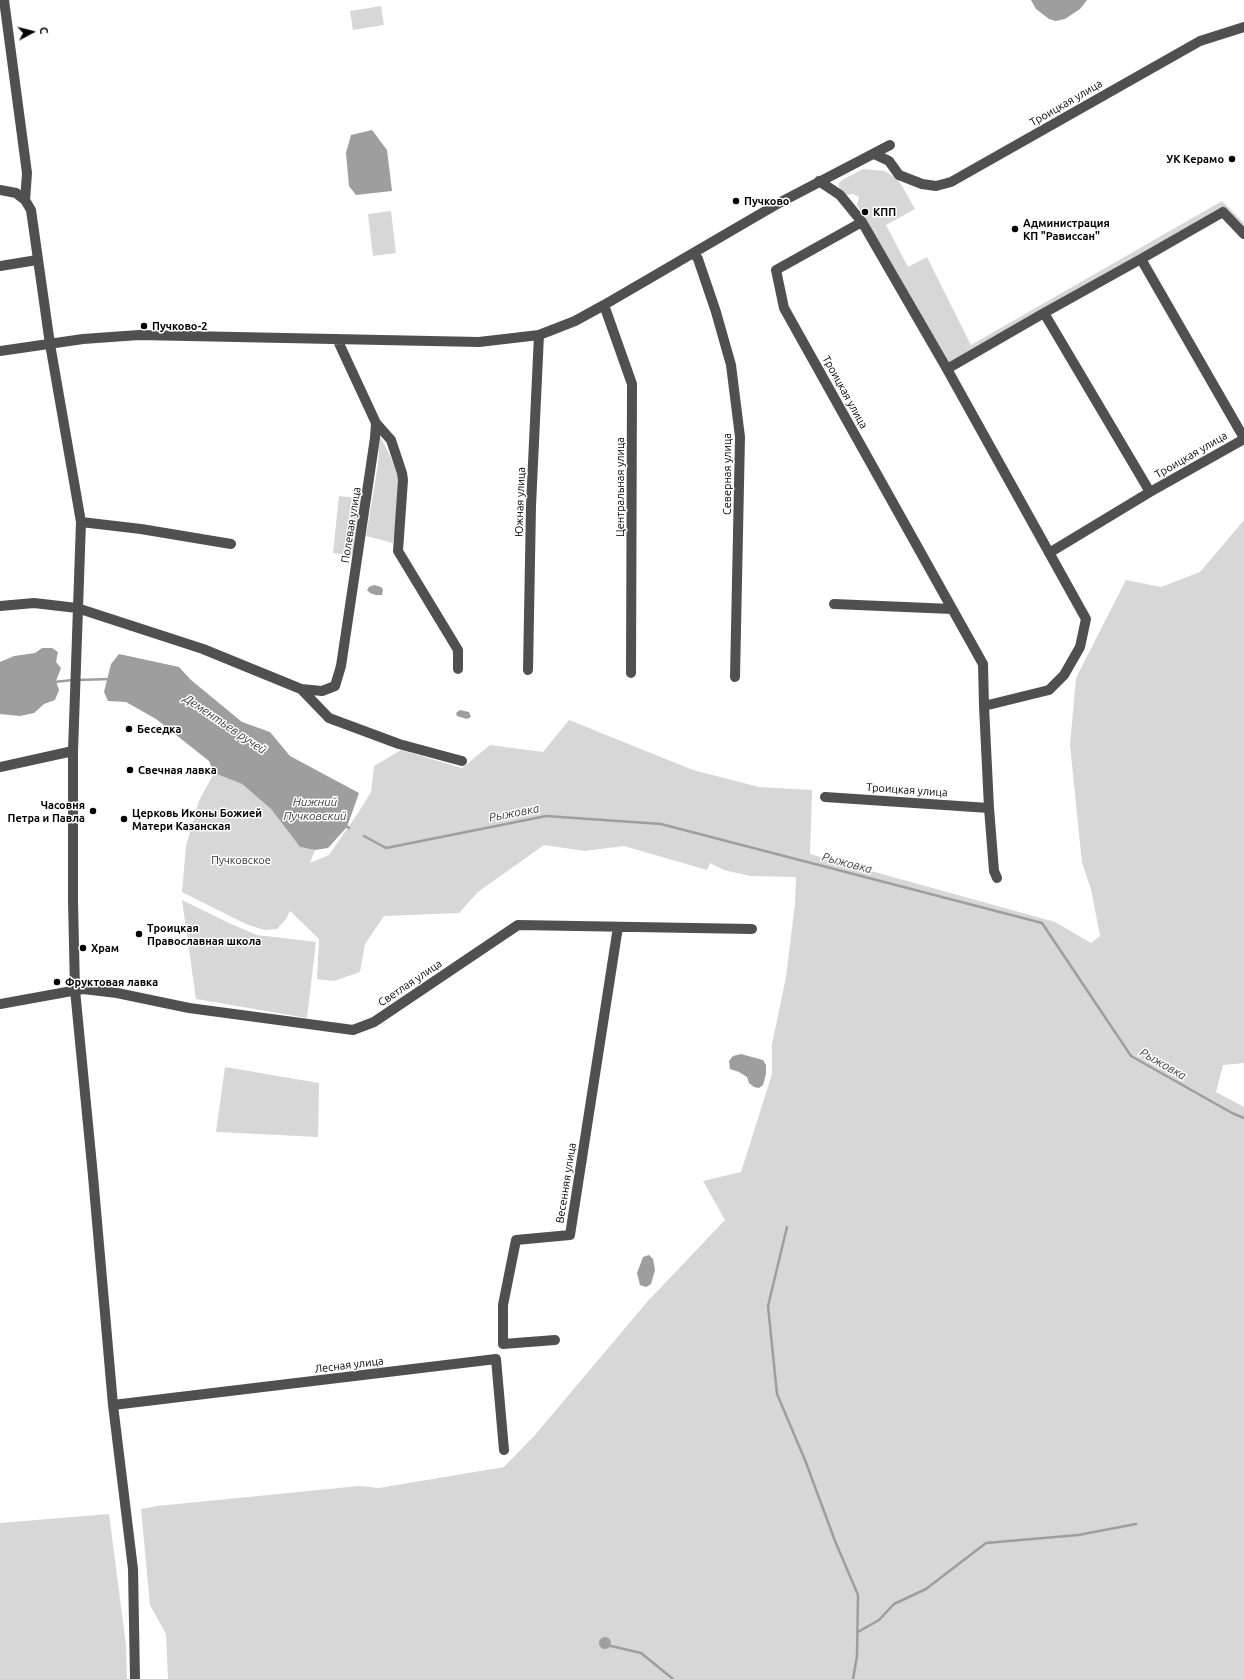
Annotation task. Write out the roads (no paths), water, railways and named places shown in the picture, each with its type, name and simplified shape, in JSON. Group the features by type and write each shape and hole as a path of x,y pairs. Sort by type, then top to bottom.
{"street":[{"path":"4,0 27,173 25,200"},
{"name":"Троицкая улица","path":"874,154 889,161 900,175 922,184 936,186 951,182 1200,42 1244,27"},
{"path":"0,351 50,344 139,335 479,342 539,335 575,321 818,181 890,145"},
{"path":"818,181 840,195 860,218 947,369 1086,619 1080,647 1064,675 1049,690 984,706"},
{"path":"0,190 16,194 25,200 31,210 50,344 81,522 73,751 73,901 75,990 113,1405 133,1569 135,1679"},
{"path":"947,369 1223,212 1244,234"},
{"name":"Троицкая улица","path":"860,218 776,270 777,278 784,308 983,664 989,808 994,871 997,878"},
{"name":"Северная улица","path":"694,253 698,259 716,312 731,365 740,437 735,677"},
{"name":"Троицкая улица","path":"1049,553 1150,492 1244,438 1141,258"},
{"path":"0,266 37,260"},
{"name":"Центральная улица","path":"604,305 632,384 631,673"},
{"name":"Троицкая улица","path":"1044,313 1150,492"},
{"name":"Южная улица","path":"528,670 531,506 539,335"},
{"path":"337,339 376,423 391,440 403,480 398,551 458,650 458,669"},
{"name":"Полевая улица","path":"301,689 322,691 335,686 341,666 372,466 376,423"},
{"path":"81,522 141,529 232,544"},
{"path":"0,606 34,603 77,608 203,649 301,689 329,718 400,744 462,761"},
{"path":"834,604 952,609"},
{"path":"0,767 73,751"},
{"name":"Троицкая улица","path":"825,797 989,808"},
{"name":"Светлая улица","path":"0,1004 83,989 117,993 189,1008 353,1030 374,1022 518,925 752,929"},
{"name":"Весенняя улица","path":"555,1340 503,1344 503,1305 516,1240 570,1235 618,927"},
{"name":"Лесная улица","path":"113,1405 496,1359 504,1450"}],"water":[{"path":"1031,0 1087,0 1080,9 1065,19 1056,21 1049,19 1036,9"},
{"path":"372,130 387,150 392,191 356,195 349,186 346,153 351,135"},
{"path":"374,585 381,587 383,590 382,595 370,593 367,590 369,587"},
{"path":"42,648 52,648 58,652 56,662 61,668 56,681 59,690 55,700 44,704 34,713 20,716 0,714 0,662 14,656 35,653"},
{"name":"Нижний Пучковский","path":"119,654 179,667 191,680 242,722 270,732 290,756 359,793 347,827 328,848 315,850 300,847 271,809 242,784 214,773 209,761 156,719 126,702 108,701 104,692 111,664"},
{"path":"460,710 469,712 471,717 467,719 457,716 456,713"},
{"path":"741,1054 763,1060 766,1065 766,1074 763,1085 759,1088 754,1087 749,1083 747,1077 730,1069 729,1061 733,1056"},
{"path":"649,1255 653,1259 655,1270 651,1284 646,1287 640,1285 637,1273 643,1257"},
{"path":"607,1637 610,1638 610,1648 603,1649 600,1648 599,1641 600,1638"}],"waterway":[{"name":"Дементьев ручей","path":"78,680 110,679"},
{"name":"Дементьев ручей","path":"54,682 73,680"},
{"name":"Рыжовка","path":"364,836 386,848 546,816 661,824 1042,923 1131,1056 1232,1113 1244,1118"},
{"name":"Дементьев ручей","path":"345,825 349,828"},
{"path":"787,1227 768,1306 777,1394 805,1460 835,1541 858,1595 857,1656 853,1679"},
{"path":"858,1632 879,1620 894,1604 926,1589 986,1543 1078,1535 1136,1524"},
{"path":"611,1646 641,1653 673,1679"}],"place":[{"name":"УК Керамо","path":"1232,159"},
{"name":"Пучково","path":"736,201"},
{"name":"КПП","path":"865,212"},
{"name":"Администрация КП \"Рависсан\"","path":"1015,229"},
{"name":"Пучково-2","path":"144,326"},
{"name":"Беседка","path":"129,729"},
{"name":"Свечная лавка","path":"130,770"},
{"name":"Часовня Петра и Павла","path":"93,811"},
{"name":"Церковь Иконы Божией Матери Казанская","path":"124,819"},
{"name":"Троицкая Православная школа","path":"139,934"},
{"name":"Храм","path":"83,948"},
{"name":"Фруктовая лавка","path":"57,982"}],"park label":[{"name":"Пучковское","path":"241,860"}]}
